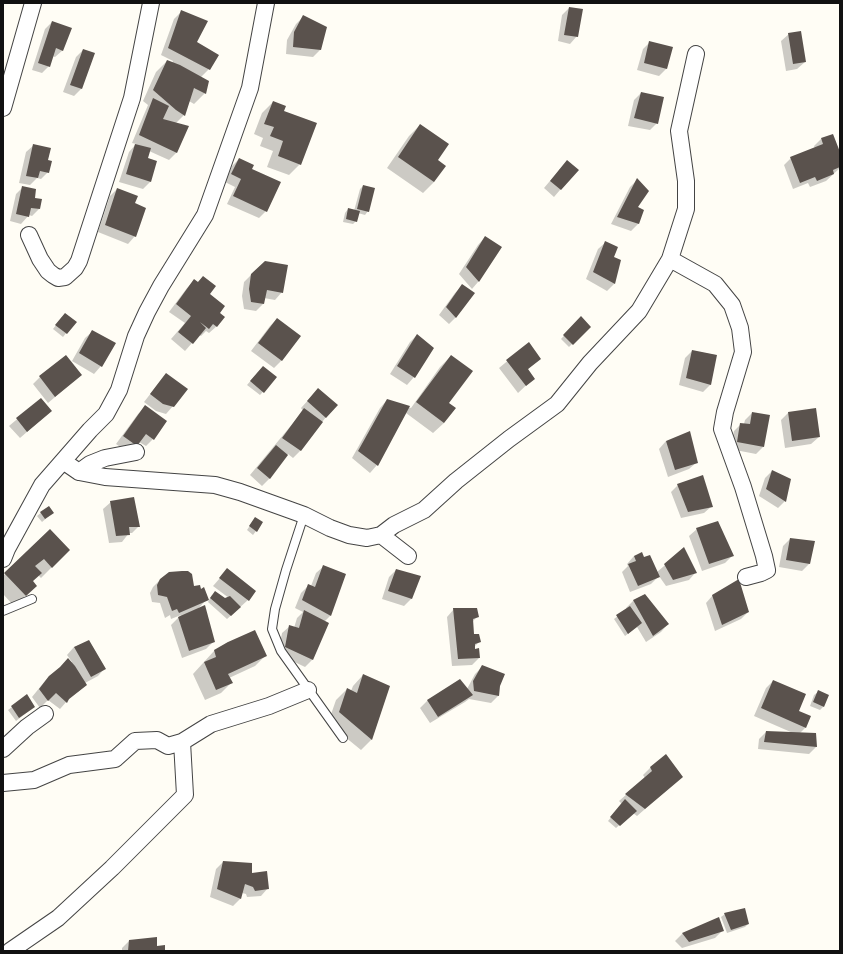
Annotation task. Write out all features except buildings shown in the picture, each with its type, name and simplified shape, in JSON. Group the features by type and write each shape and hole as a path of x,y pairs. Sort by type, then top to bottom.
{"street":[{"path":"3,108 33,3"},
{"path":"29,235 40,259 48,271 53,275 58,278 64,277 75,268 79,261 132,98 151,3"},
{"path":"3,559 42,485 106,414 119,390 136,336 147,312 161,286 205,215 250,88 266,3"},
{"path":"63,461 79,472 105,477 215,485 240,492 304,515 330,528 349,535 367,538 381,535 394,525 424,510 456,481 509,439 557,404 590,363 638,311 670,259 686,209 686,181 679,131 696,54"},
{"path":"670,259 715,284 732,305 740,328 743,352 725,412 722,429 743,488 767,570 746,577"},
{"path":"79,472 90,464 105,458 136,452"},
{"path":"381,535 408,556"},
{"path":"3,783 34,780 69,766 115,759 135,741 157,740 168,746 182,742 211,724 269,706 308,690"},
{"path":"3,749 44,714"},
{"path":"10,951 58,918 112,868 185,795 182,742"}],"lane":[{"path":"304,515 275,609 272,629 281,650 343,738"},
{"path":"3,611 32,599"}]}
